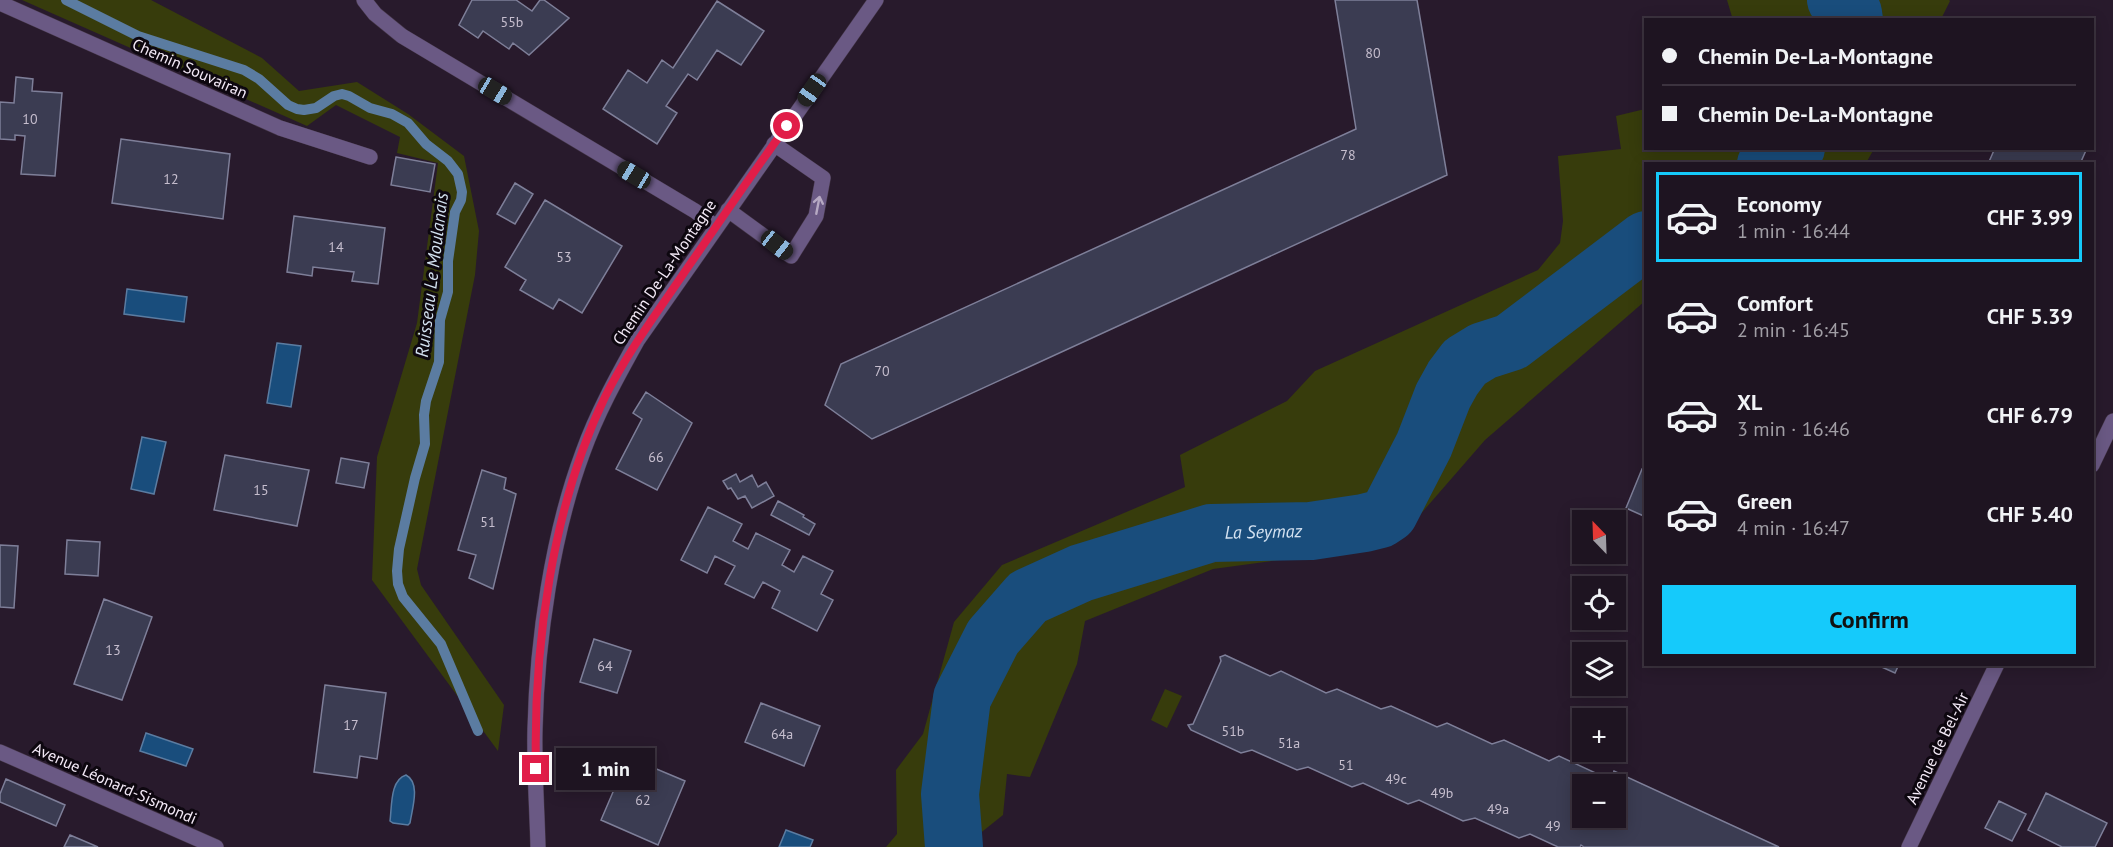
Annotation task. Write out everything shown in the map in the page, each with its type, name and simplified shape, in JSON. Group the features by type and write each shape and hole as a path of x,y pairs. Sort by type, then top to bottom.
{"street":[{"path":"364,0 375,14 402,36 695,211 716,227"},
{"name":"Chemin De-La-Montagne","path":"538,847 535,730 537,684 548,594 565,510 582,453 605,398 637,341 876,0"},
{"name":"Chemin Souvairan","path":"0,3 280,128 370,157"},
{"path":"728,210 791,256 816,216 824,177 774,144"},
{"path":"2094,463 2106,452 2113,422"},
{"name":"Avenue de Bel-Air","path":"1909,847 1996,666"},
{"name":"Avenue Léonard-Sismondi","path":"0,752 216,847"}],"green space":[{"path":"22,0 151,0 262,58 299,91 357,82 408,114 464,156 479,231 475,275 417,569 421,585 504,705 498,751 372,580 377,457 417,323 438,163 397,153 400,137 336,105 307,126"},
{"path":"1727,0 1950,1 1942,18 1732,18"},
{"path":"1644,109 1644,150 1873,150 1867,162 1844,160 1840,162 1644,162 1644,302 1485,440 1412,524 1339,552 1213,569 1085,621 1077,664 1030,777 1007,774 1003,815 978,835 976,847 886,847 897,834 896,770 923,734 954,622 1002,565 1185,487 1180,455 1287,401 1315,371 1538,270 1560,243 1563,221 1558,156 1621,149 1616,116"},
{"path":"1165,689 1182,696 1167,728 1151,720"}],"water":[{"path":"127,289 187,297 184,322 124,314"},
{"path":"277,343 301,346 291,407 267,403"},
{"path":"142,437 166,442 154,494 131,489"},
{"path":"146,733 193,749 186,766 140,751"},
{"path":"406,775 411,779 414,790 408,825 390,821 394,788 397,782"},
{"path":"786,830 813,840 810,847 779,847"}],"building":[{"path":"472,0 516,0 532,11 540,0 544,0 569,18 529,55 513,43 509,49 483,31 478,38 459,25"},
{"path":"1335,0 1417,0 1447,175 872,439 825,405 841,364 1356,129"},
{"path":"717,1 764,31 741,65 717,50 697,80 688,74 666,106 677,113 657,144 603,109 628,70 647,83 662,60 673,68"},
{"path":"16,77 33,79 32,91 62,93 55,176 21,174 25,136 15,135 15,140 0,139 0,102 14,103"},
{"path":"121,139 230,154 223,219 112,203"},
{"path":"1994,150 2086,150 2081,162 1989,162"},
{"path":"396,157 435,164 430,192 391,185"},
{"path":"515,183 533,194 515,224 497,214"},
{"path":"545,200 622,246 582,313 559,299 553,309 520,290 526,280 505,267"},
{"path":"294,216 385,228 378,284 352,281 354,272 313,267 312,276 287,272"},
{"path":"646,392 692,423 657,490 616,469 642,419 633,413"},
{"path":"225,455 309,470 297,526 214,510"},
{"path":"341,458 369,463 364,488 336,483"},
{"path":"1642,469 1644,470 1644,516 1626,508"},
{"path":"482,470 506,478 504,489 516,494 493,589 469,578 476,555 458,550"},
{"path":"736,474 740,482 752,475 758,487 766,482 774,496 752,508 745,496 738,499 723,481"},
{"path":"778,501 804,515 803,517 815,524 809,535 771,515"},
{"path":"708,507 742,524 733,541 748,549 756,533 790,550 782,565 794,572 803,556 833,571 821,594 833,600 817,631 772,608 780,591 763,582 754,598 725,584 735,566 715,556 707,573 681,560"},
{"path":"67,540 100,542 98,576 65,574"},
{"path":"0,545 18,546 14,608 0,607"},
{"path":"104,599 152,617 122,700 74,684"},
{"path":"594,639 631,651 617,693 580,682"},
{"path":"1225,655 1270,676 1281,671 1326,693 1337,689 1381,709 1391,706 1437,727 1447,723 1492,744 1504,740 1549,761 1559,756 1598,774 1572,774 1572,828 1626,828 1626,777 1779,847 1584,847 1581,845 1580,847 1558,847 1530,834 1519,838 1475,818 1463,821 1419,800 1408,804 1363,783 1352,787 1308,767 1297,770 1252,750 1241,753 1191,730 1188,725 1193,724 1221,661 1220,657"},
{"path":"1879,666 1898,666 1895,673"},
{"path":"325,685 386,693 377,759 360,756 357,778 314,772"},
{"path":"761,703 820,726 804,766 745,742"},
{"path":"628,757 685,781 658,845 601,820"},
{"path":"6,779 65,805 56,826 0,802 0,794"},
{"path":"2046,793 2107,823 2095,847 2062,847 2028,830"},
{"path":"1999,801 2026,814 2012,841 1985,828"},
{"path":"70,835 98,847 64,847"}],"waterway":[{"name":"Ruisseau Le Moulanais","path":"66,0 138,36 244,70 259,79 288,105 297,109 316,108 334,96 342,94 370,108 392,114 408,123 426,144 448,161 458,174 462,192 455,212 448,261 448,292 440,320 439,362 426,401 425,444 399,549 397,571 398,584 403,597 441,644 478,731"},
{"name":"La Seymaz","path":"1836,0 1853,13 1854,18"},
{"name":"La Seymaz","path":"1770,162 1792,150"},
{"name":"La Seymaz","path":"954,847 950,794 962,698 993,637 1028,597 1081,573 1211,533 1311,531 1380,519 1389,513 1424,445 1443,396 1465,362 1483,351 1511,342 1644,242"}],"route":[{"path":"536,769 537,684 544,615 565,510 582,453 605,398 637,341 787,126"}]}
